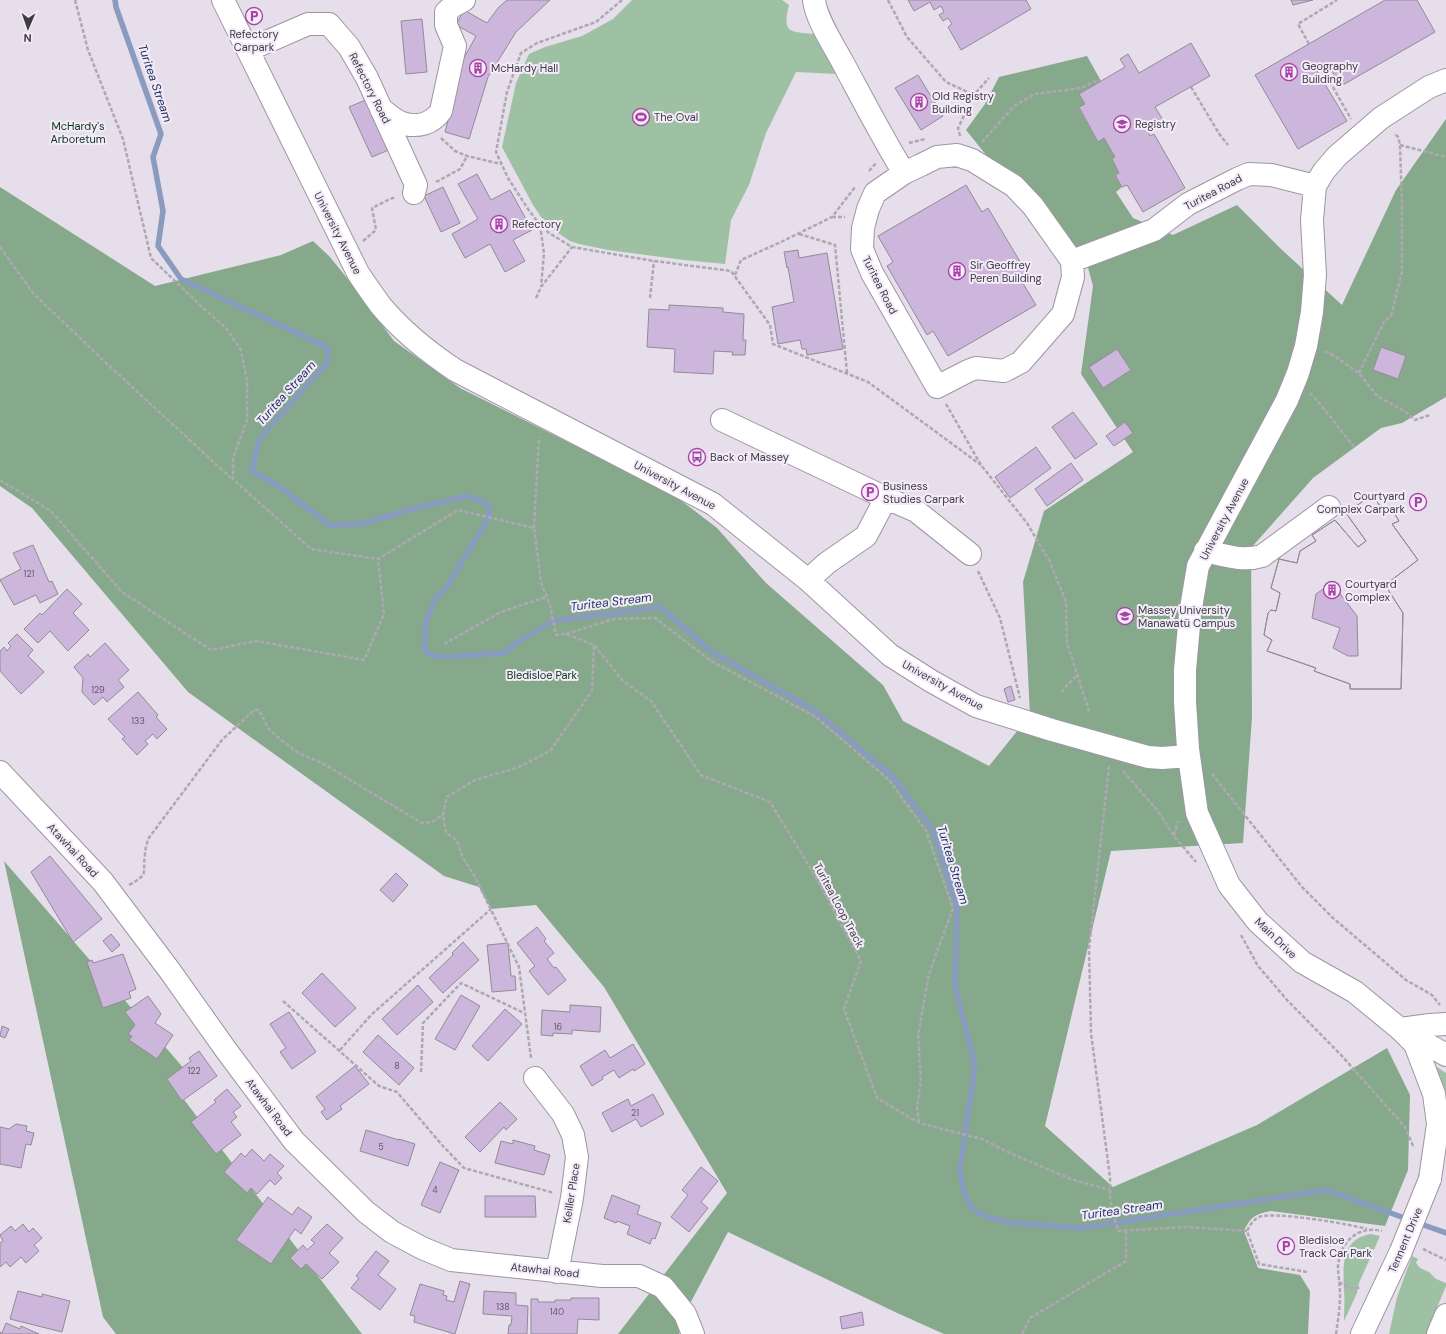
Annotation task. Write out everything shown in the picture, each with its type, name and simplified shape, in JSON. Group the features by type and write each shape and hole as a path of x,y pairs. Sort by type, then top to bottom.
{"street":[{"name":"University Avenue","path":"223,0 347,254 358,273 381,306 406,332 429,352 455,370 712,504 808,580 890,655 931,681 976,706 1052,730 1148,757 1162,758 1189,756 1185,702 1185,670 1190,614 1198,566 1270,435 1298,373 1306,346 1314,294 1315,263 1312,220 1316,186 1324,171 1337,156 1361,137 1381,118 1430,87 1446,80"},
{"path":"381,109 401,123 423,125 437,117 441,111 455,46 446,25 446,12 464,0"},
{"path":"811,2 828,36 904,173"},
{"name":"Refectory Road","path":"248,50 308,24 329,24 349,47 367,78 416,185 414,192"},
{"name":"Turitea Road","path":"937,387 872,273 862,249 863,228 868,209 875,193 904,173 937,157 964,157"},
{"path":"937,387 976,368 1004,371 1021,362 1063,314 1073,277 1072,261 1033,206 1014,186 964,157"},
{"name":"Turitea Road","path":"1072,261 1154,230 1188,204 1236,178 1249,174 1271,175 1316,186"},
{"path":"722,420 916,511 970,554"},
{"path":"808,580 827,563 866,536 886,498"},
{"path":"1205,551 1242,559 1253,559 1262,556 1329,507"},
{"name":"Main Drive","path":"1189,756 1197,812 1229,885 1258,922 1302,962 1356,992 1400,1029 1446,1055"},
{"name":"Atawhai Road","path":"0,772 103,882 294,1141 366,1212 392,1232 422,1248 451,1260 602,1276 639,1276 663,1287 685,1314 693,1334"},
{"path":"1400,1029 1446,1024"},
{"path":"1400,1029 1415,1044 1434,1094 1438,1124 1430,1179"},
{"name":"Keiller Place","path":"534,1078 563,1114 573,1135 577,1157 572,1198 557,1272"},
{"name":"Tennent Drive","path":"1362,1334 1409,1249 1430,1179 1446,1145"},
{"path":"1438,1334 1446,1315"}],"path":[{"path":"75,0 88,50 123,139 151,258 226,328 241,350 247,381 247,420 233,458 233,479"},
{"path":"622,0 596,22 537,43 521,53 507,92 496,152 508,178 540,225 549,233 572,247 654,261 731,271 770,325 773,344 868,382 981,465"},
{"path":"888,0 907,37 946,82 974,95"},
{"path":"1309,44 1298,24 1338,0"},
{"path":"1321,66 1361,137"},
{"path":"989,78 974,95 958,128 964,157 978,146 1014,106 1035,94 1080,88 1100,79"},
{"path":"1191,87 1220,135 1228,145"},
{"path":"1359,373 1384,322 1391,316 1402,272 1400,145 1398,138 1389,128"},
{"path":"439,136 455,151 467,156 502,164"},
{"path":"1400,145 1446,157"},
{"path":"347,254 376,230 372,208 390,199"},
{"path":"734,275 741,260 799,234 832,217"},
{"path":"540,225 544,253 541,287"},
{"path":"799,234 835,245 847,373"},
{"path":"0,247 33,293 105,362 311,549 378,559 458,510 534,528"},
{"path":"536,298 541,287 572,247"},
{"path":"650,298 654,261"},
{"path":"1320,349 1330,353 1359,373 1377,396 1406,412 1411,418 1415,420 1430,415"},
{"path":"937,387 981,465 1027,523 1050,562 1066,602 1067,643 1089,711"},
{"path":"1307,389 1354,447"},
{"path":"444,644 501,612 546,597 541,582 534,528 540,432"},
{"path":"0,480 51,511 122,592 211,650 256,641 364,660 384,614 378,559"},
{"path":"970,554 1000,618 1021,702"},
{"name":"Turitea Loop Track","path":"546,597 550,605 556,635 566,634 614,619 655,618 710,661 816,717 889,780 922,824 926,831 953,908 929,974 918,1036 921,1079 917,1108 919,1123"},
{"name":"Turitea Loop Track","path":"566,634 594,645 623,681 651,701 701,775 770,802 814,874 860,961 844,1009 877,1098 919,1123"},
{"path":"534,1078 520,967 475,877 463,858 457,841 446,832 443,815 447,797 475,780 517,768 550,751 592,691 594,645"},
{"path":"1061,692 1078,674"},
{"path":"134,881 142,877 146,870 145,855 148,839 222,740 254,710 259,710 268,728 300,754 322,763 422,823 432,822 443,815"},
{"path":"1114,765 1110,762 1089,949 1091,1033 1110,1177 1110,1200 1118,1231 1186,1227 1247,1231"},
{"path":"1119,768 1158,811 1174,836 1199,866"},
{"path":"1210,770 1302,887 1333,918 1406,980 1432,995"},
{"path":"340,1050 371,1015 491,909"},
{"path":"1239,932 1258,966 1287,1000 1342,1056 1405,1127 1414,1148"},
{"path":"420,1072 423,1023 461,983 525,1013"},
{"path":"283,1001 379,1086 397,1092 442,1145 464,1168 572,1198"},
{"path":"919,1123 982,1139 1012,1154 1070,1179 1110,1190"},
{"path":"1306,1272 1259,1264 1247,1231 1251,1222 1259,1217 1273,1214 1351,1224 1368,1229"},
{"path":"1336,1334 1340,1293 1338,1267 1339,1256 1353,1235 1368,1229 1382,1231"},
{"path":"1022,1334 1030,1318 1126,1261 1126,1231"},
{"path":"1409,1249 1446,1260"},
{"path":"1339,1282 1350,1288 1358,1288 1363,1286"}],"green space":[{"name":"The Oval","path":"632,0 782,0 789,5 786,21 787,26 799,33 815,34 837,74 796,72 766,133 749,185 731,220 725,264 608,250 570,241 547,226 533,205 502,147 516,83 529,54 545,47 582,36 613,19"},
{"name":"Bledisloe Park","path":"1087,56 1101,81 1079,94 1085,104 1079,108 1098,142 1104,138 1115,157 1112,159 1119,173 1115,175 1122,187 1116,192 1133,218 1173,235 1237,205 1281,249 1342,305 1396,190 1446,119 1446,397 1402,423 1381,428 1313,478 1251,548 1252,717 1243,843 1111,851 1045,1126 1113,1187 1257,1125 1387,1048 1410,1095 1408,1170 1385,1226 1271,1211 1254,1216 1247,1226 1244,1231 1258,1268 1300,1275 1310,1291 1308,1334 944,1334 728,1232 685,1313 679,1334 618,1334 727,1193 604,987 536,905 491,909 479,887 444,876 188,692 32,508 0,486 0,187 155,286 281,255 313,241 329,256 347,278 394,341 460,388 674,495 717,528 766,583 883,685 903,721 989,766 1030,715 1023,582 1044,511 1133,452 1081,374 1093,286 1083,249 1077,250 1010,172 987,156 966,130 985,104 999,77"},
{"path":"4,861 193,1079 179,1093 362,1334 116,1334 103,1317"},
{"path":"1431,1063 1446,1073 1446,1093 1443,1084"},
{"path":"1371,1234 1380,1236 1344,1321 1344,1263 1346,1255 1354,1241"},
{"path":"1412,1256 1418,1259 1416,1263 1420,1268 1429,1272 1436,1279 1446,1283 1446,1286 1426,1334 1389,1334 1397,1297"}],"building":[{"name":"McHardy Hall","path":"507,0 550,0 516,32 488,77 469,139 445,132 464,58 476,36 456,25 464,10 487,23 498,8"},
{"path":"908,0 1026,0 1031,9 961,50 948,27 952,24 948,18 943,21 939,15 944,12 941,6 934,10 930,2 914,11"},
{"path":"1291,0 1313,0 1293,5"},
{"name":"Geography Building","path":"1385,0 1417,0 1435,32 1341,86 1327,63 1316,69 1347,121 1298,149 1255,75"},
{"path":"422,19 427,72 406,74 401,21"},
{"name":"Registry","path":"1191,43 1210,76 1155,107 1163,120 1147,129 1150,136 1154,134 1185,188 1143,212 1127,185 1122,187 1115,175 1119,173 1112,159 1115,157 1104,138 1098,142 1079,107 1085,104 1079,94 1125,67 1120,59 1128,54 1139,73"},
{"name":"Old Registry Building","path":"918,75 943,116 921,130 895,88"},
{"path":"368,99 391,149 372,157 349,107"},
{"name":"Refectory","path":"477,174 491,200 510,190 532,230 513,240 525,261 505,272 490,244 465,258 452,234 478,219 458,184"},
{"name":"Sir Geoffrey Peren Building","path":"966,185 982,212 988,208 1028,275 1021,280 1036,305 948,356 933,331 927,335 887,266 893,262 878,236"},
{"path":"443,187 460,223 441,232 424,196"},
{"path":"798,250 799,258 827,253 843,349 807,355 806,349 802,349 800,340 778,344 772,307 794,302 784,252"},
{"path":"669,305 723,308 723,312 744,314 743,340 746,340 745,355 732,355 733,352 714,351 713,374 674,372 675,349 647,347 649,309 669,310"},
{"path":"1381,347 1406,356 1398,379 1373,370"},
{"path":"1117,349 1131,370 1103,388 1089,367"},
{"path":"1073,412 1097,444 1075,459 1052,427"},
{"path":"1125,422 1133,433 1114,446 1106,436"},
{"path":"1036,447 1051,468 1010,498 995,477"},
{"path":"1071,463 1083,480 1047,506 1035,489"},
{"name":"Courtyard Complex","path":"1372,495 1383,510 1390,506 1399,521 1392,524 1418,560 1385,585 1403,613 1401,689 1350,689 1350,684 1314,671 1316,668 1267,651 1272,640 1264,635 1268,613 1271,610 1276,611 1280,593 1271,588 1279,559 1297,563 1300,551 1316,541 1312,535 1335,520 1358,547 1366,541 1346,513","holes":["1332,583 1357,616 1358,656 1348,656 1333,648 1340,628 1312,618 1316,594"]},
{"name":"Courtyard Complex","path":"1372,495 1383,510 1390,506 1399,521 1392,524 1418,560 1385,585 1403,613 1401,689 1350,689 1350,684 1314,671 1316,668 1267,651 1272,640 1264,635 1268,613 1271,610 1276,611 1280,593 1271,588 1279,559 1297,563 1300,551 1316,541 1312,535 1335,520 1358,547 1366,541 1346,513"},
{"path":"33,545 49,582 52,581 58,594 40,603 36,595 14,605 0,580 21,569 13,553"},
{"path":"67,589 82,604 73,613 89,630 68,651 50,631 38,643 24,629 40,613 42,615"},
{"path":"17,634 33,650 28,656 44,672 21,694 0,671 0,651 4,647 7,651 11,646 8,643"},
{"path":"105,643 129,670 118,680 124,687 107,702 103,697 94,705 82,692 83,678 74,667 88,654 90,657"},
{"path":"1011,686 1015,700 1008,702 1004,689"},
{"path":"138,692 158,715 156,717 167,729 157,739 153,734 145,741 148,744 137,755 122,739 125,737 108,719"},
{"path":"50,856 102,919 73,942 31,872"},
{"path":"396,873 408,885 393,902 380,890"},
{"path":"537,927 546,939 544,941 554,953 547,959 554,968 556,967 566,980 548,995 529,971 535,966 517,943"},
{"path":"111,934 120,945 112,952 103,941"},
{"path":"463,942 479,960 443,993 429,978 453,955 452,953"},
{"path":"508,943 511,976 515,976 516,990 492,992 487,945"},
{"path":"123,954 136,989 129,992 131,998 103,1008 87,962 92,960 93,963"},
{"path":"322,973 356,1008 335,1027 302,993"},
{"path":"418,985 433,1002 397,1035 382,1019"},
{"path":"461,995 480,1006 455,1050 435,1039"},
{"path":"148,996 161,1014 155,1023 173,1035 157,1059 129,1040 132,1036 128,1034 135,1025 125,1012"},
{"path":"570,1005 601,1007 600,1032 572,1030 572,1034 553,1033 553,1036 541,1035 542,1010 570,1012"},
{"path":"505,1009 522,1024 488,1061 472,1046"},
{"path":"289,1012 316,1052 292,1069 280,1052 286,1048 270,1024"},
{"path":"2,1026 9,1029 5,1038 0,1036"},
{"path":"378,1035 414,1068 399,1085 363,1052"},
{"path":"633,1044 645,1064 634,1071 633,1069 619,1078 614,1070 602,1077 603,1079 592,1086 580,1066 605,1050 610,1058"},
{"path":"199,1051 217,1076 182,1101 167,1079 191,1061 189,1058"},
{"path":"355,1066 369,1084 340,1106 342,1109 327,1120 321,1112 325,1109 316,1097"},
{"path":"227,1089 241,1106 233,1112 237,1117 231,1122 241,1135 216,1154 191,1122 216,1102 214,1100"},
{"path":"653,1094 664,1114 641,1127 636,1119 612,1132 602,1113 628,1099 631,1106"},
{"path":"500,1102 517,1119 506,1130 504,1127 480,1152 465,1137"},
{"path":"16,1124 27,1126 26,1131 34,1133 31,1145 26,1144 21,1168 0,1164 0,1127 9,1129"},
{"path":"366,1130 415,1144 408,1166 360,1151"},
{"path":"513,1140 535,1146 534,1150 550,1155 544,1175 495,1163 501,1141 513,1144"},
{"path":"252,1149 264,1161 270,1154 284,1166 277,1173 282,1178 275,1185 270,1180 257,1194 251,1188 247,1193 224,1172 241,1153 245,1157"},
{"path":"440,1162 459,1170 440,1213 421,1205"},
{"path":"701,1167 718,1181 701,1202 708,1208 689,1232 671,1217 688,1195 682,1190"},
{"path":"612,1195 640,1206 637,1214 661,1223 655,1239 652,1238 650,1244 627,1234 630,1226 617,1221 616,1223 604,1218"},
{"path":"485,1196 535,1196 536,1217 485,1217"},
{"path":"268,1197 292,1215 298,1207 312,1217 301,1234 295,1229 271,1264 236,1240"},
{"path":"23,1224 29,1232 33,1228 42,1238 34,1245 39,1251 26,1263 21,1257 10,1267 6,1262 0,1267 0,1243 3,1241 0,1235 11,1226 15,1231"},
{"path":"327,1224 343,1238 329,1253 339,1262 322,1279 306,1264 301,1269 290,1258 303,1245 307,1250 315,1243 311,1240"},
{"path":"376,1251 389,1261 378,1275 396,1289 380,1310 351,1288 359,1278 356,1276"},
{"path":"460,1281 470,1284 455,1334 414,1322 415,1316 410,1315 420,1284 444,1291 443,1295 447,1296 446,1300 454,1302"},
{"path":"18,1291 42,1297 42,1294 70,1301 62,1332 10,1319"},
{"path":"484,1291 516,1293 516,1305 528,1306 527,1334 508,1334 512,1316 483,1314"},
{"path":"571,1298 599,1298 599,1320 578,1319 577,1334 531,1334 531,1299 538,1299 538,1302 555,1302 555,1300 571,1300"},
{"path":"862,1312 864,1325 842,1329 840,1317"},
{"path":"6,1323 20,1329 21,1326 39,1334 0,1334 0,1332 2,1333"}],"waterway":[{"name":"Turitea Stream","path":"115,0 116,7 161,134 153,157 163,211 158,246 181,279 327,347 328,362 260,438 251,471 274,483 330,525 361,524 416,508 468,496 489,505 489,517 448,585 434,601 425,626 425,651 433,656 445,657 504,653 519,641 553,621 660,607 712,652 812,709 892,776 933,830 957,906 955,985 975,1066 960,1169 963,1190 972,1209 987,1217 1011,1223 1081,1228 1327,1190 1410,1220"},
{"name":"Turitea Stream","path":"1418,1223 1446,1233"}],"place":[{"name":"Refectory Carpark","path":"254,16"},
{"name":"McHardy Hall","path":"478,68"},
{"name":"Geography Building","path":"1289,72"},
{"name":"Old Registry Building","path":"919,102"},
{"name":"The Oval","path":"641,117"},
{"name":"Registry","path":"1122,124"},
{"name":"Refectory","path":"499,224"},
{"name":"Sir Geoffrey Peren Building","path":"957,271"},
{"name":"Back of Massey","path":"697,457"},
{"name":"Business Studies Carpark","path":"870,492"},
{"name":"Courtyard Complex Carpark","path":"1418,502"},
{"name":"Courtyard Complex","path":"1332,590"},
{"name":"Massey University Manawatū Campus","path":"1125,616"},
{"name":"Bledisloe Track Car Park","path":"1286,1246"}],"park label":[{"name":"McHardy's Arboretum","path":"78,132"}]}
